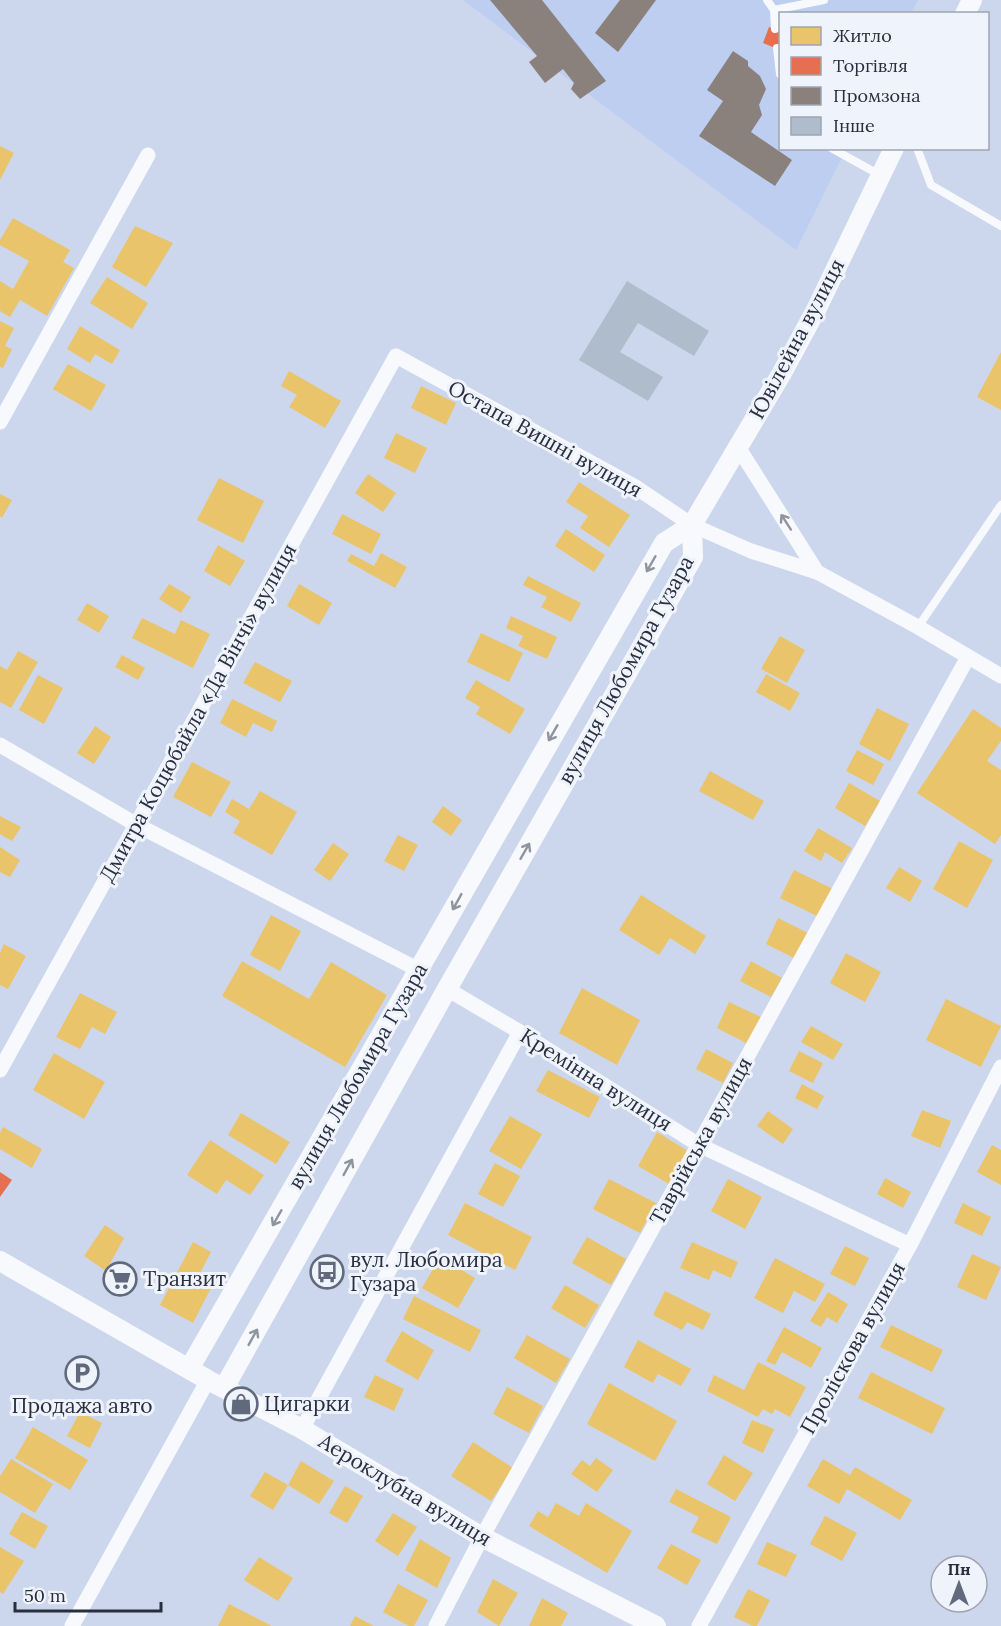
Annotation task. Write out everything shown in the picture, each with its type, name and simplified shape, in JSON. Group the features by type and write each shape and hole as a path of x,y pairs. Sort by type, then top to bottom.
{"street":[{"name":"Ювілейна вулиця","path":"692,525 783,371 817,308 893,150"},
{"path":"0,422 148,155"},
{"name":"Остапа Вишні вулиця","path":"396,356 633,486 692,525 750,551 817,572"},
{"name":"Дмитра Коцюбайла «Да Вінчі» вулиця","path":"0,1071 396,356"},
{"path":"738,447 817,572 918,627 1001,676"},
{"name":"вулиця Любомира Гузара","path":"189,1369 419,970 530,772 664,543 692,525"},
{"name":"вулиця Любомира Гузара","path":"72,1626 447,989 693,557 692,525"},
{"name":"Таврійська вулиця","path":"436,1626 482,1537 968,657"},
{"path":"0,745 136,825 419,970"},
{"name":"Кремінна вулиця","path":"447,989 520,1032 699,1145 910,1245"},
{"path":"302,1429 520,1032"},
{"name":"Проліскова вулиця","path":"699,1626 910,1245 1001,1067"},
{"name":"Аероклубна вулиця","path":"0,1261 189,1369 302,1429 482,1537 656,1626"}],"lane":[{"path":"766,0 774,10 775,29"},
{"path":"774,10 824,0"},
{"path":"777,48 779,65"},
{"path":"835,150 882,175"},
{"path":"918,150 931,185 1001,226"},
{"path":"918,627 1001,505"}],"shaded area":[{"path":"463,0 918,0 912,12 779,12 779,150 846,150 796,250"}],"building: Житло":[{"path":"0,146 14,153 0,180"},
{"path":"13,218 70,250 63,262 74,268 47,316 20,300 10,317 0,311 0,281 13,289 29,261 0,245 0,240"},
{"path":"135,226 173,243 146,287 112,267"},
{"path":"107,277 148,303 132,329 90,303"},
{"path":"0,321 14,328 5,346 12,349 3,368 0,367"},
{"path":"80,326 120,350 112,364 95,354 90,363 67,349"},
{"path":"1001,352 1001,410 977,397"},
{"path":"68,364 106,385 91,411 53,389"},
{"path":"289,371 341,401 325,428 289,407 297,395 281,386"},
{"path":"421,386 456,403 446,425 411,408"},
{"path":"396,433 427,448 415,473 384,458"},
{"path":"368,474 396,493 383,512 355,493"},
{"path":"219,478 264,501 243,543 197,520"},
{"path":"579,482 630,515 609,547 580,528 588,516 566,502"},
{"path":"0,494 12,500 2,518 0,516"},
{"path":"342,514 381,534 371,554 332,534"},
{"path":"566,529 605,555 594,572 555,546"},
{"path":"218,545 245,561 230,586 204,571"},
{"path":"381,553 407,567 395,588 347,561 351,554 374,566"},
{"path":"528,576 581,603 571,622 541,607 547,597 523,585"},
{"path":"169,584 191,597 181,613 159,599"},
{"path":"299,584 332,603 319,625 287,606"},
{"path":"87,603 109,616 99,633 77,620"},
{"path":"511,616 557,637 547,659 518,646 523,636 506,628"},
{"path":"142,618 175,634 181,620 210,634 193,668 132,638"},
{"path":"481,633 523,653 509,682 467,662"},
{"path":"780,636 805,650 787,683 761,669"},
{"path":"18,651 38,662 11,708 0,702 0,666 7,670"},
{"path":"122,655 145,668 138,680 115,667"},
{"path":"255,662 292,681 280,702 243,683"},
{"path":"766,674 800,693 790,711 756,692"},
{"path":"38,675 63,688 44,724 19,710"},
{"path":"476,680 525,709 510,734 476,714 480,707 465,698"},
{"path":"232,699 277,721 272,732 253,723 246,737 220,723"},
{"path":"877,708 909,724 890,761 859,744"},
{"path":"973,709 1001,728 1001,741 987,761 1001,770 1001,835 995,844 917,793"},
{"path":"95,726 111,737 94,764 77,753"},
{"path":"857,750 884,764 873,785 846,771"},
{"path":"192,762 231,782 211,817 173,797"},
{"path":"710,771 764,801 753,820 699,791"},
{"path":"849,783 880,801 865,826 835,808"},
{"path":"260,791 297,812 272,855 233,833 240,821 225,812 232,799 249,809"},
{"path":"443,806 462,820 451,836 432,822"},
{"path":"0,816 21,827 12,841 0,834"},
{"path":"818,828 852,848 842,863 825,852 821,861 804,851"},
{"path":"398,835 418,845 404,871 384,861"},
{"path":"959,841 993,860 967,908 933,889"},
{"path":"333,843 349,854 330,881 314,870"},
{"path":"0,847 20,860 10,877 0,872"},
{"path":"899,867 922,881 910,902 886,888"},
{"path":"794,870 833,889 819,917 780,898"},
{"path":"641,895 706,936 695,954 670,938 659,955 619,930"},
{"path":"271,915 301,931 280,971 250,955"},
{"path":"778,918 808,933 796,959 766,944"},
{"path":"4,944 26,956 8,989 0,985 0,953"},
{"path":"846,953 881,972 865,1002 830,983"},
{"path":"242,961 309,999 331,962 387,995 345,1067 222,996"},
{"path":"751,961 782,978 771,997 740,981"},
{"path":"582,988 640,1020 617,1065 559,1033"},
{"path":"80,993 117,1012 105,1034 92,1027 80,1049 56,1037"},
{"path":"946,999 1001,1026 981,1067 926,1040"},
{"path":"729,1002 761,1017 748,1044 717,1028"},
{"path":"811,1026 843,1044 833,1060 801,1042"},
{"path":"706,1049 733,1063 723,1083 696,1069"},
{"path":"799,1051 823,1063 813,1083 789,1071"},
{"path":"54,1053 105,1082 84,1119 33,1090"},
{"path":"548,1070 600,1097 589,1118 536,1091"},
{"path":"802,1084 824,1096 817,1109 795,1098"},
{"path":"922,1110 951,1121 940,1148 911,1136"},
{"path":"768,1111 793,1129 783,1144 757,1126"},
{"path":"241,1113 290,1142 276,1164 228,1135"},
{"path":"510,1116 542,1134 521,1169 489,1151"},
{"path":"3,1127 42,1149 32,1168 0,1149 0,1133"},
{"path":"657,1132 688,1151 669,1184 638,1166"},
{"path":"210,1140 264,1175 250,1195 226,1180 217,1194 187,1175"},
{"path":"992,1145 1001,1150 1001,1185 977,1172"},
{"path":"495,1163 520,1176 503,1207 478,1194"},
{"path":"885,1178 911,1192 903,1208 877,1194"},
{"path":"609,1179 656,1203 640,1233 593,1209"},
{"path":"728,1179 762,1197 745,1229 711,1211"},
{"path":"465,1203 532,1237 515,1270 448,1235"},
{"path":"963,1203 991,1217 982,1236 954,1223"},
{"path":"105,1225 124,1238 106,1271 84,1256"},
{"path":"587,1237 626,1259 611,1285 572,1263"},
{"path":"193,1242 211,1252 198,1277 213,1284 193,1323 160,1305"},
{"path":"692,1242 738,1262 731,1278 713,1270 709,1280 680,1268"},
{"path":"845,1246 869,1258 855,1286 830,1274"},
{"path":"972,1254 1001,1267 986,1300 957,1287"},
{"path":"440,1257 475,1278 458,1308 422,1288"},
{"path":"775,1258 825,1284 815,1302 794,1291 783,1313 754,1298"},
{"path":"565,1285 599,1305 585,1328 551,1308"},
{"path":"665,1291 711,1314 703,1330 687,1322 682,1330 653,1315"},
{"path":"828,1292 848,1304 837,1323 827,1317 821,1327 810,1321"},
{"path":"414,1296 481,1330 470,1352 403,1319"},
{"path":"891,1325 943,1350 932,1372 880,1347"},
{"path":"784,1327 822,1348 811,1368 782,1352 775,1365 766,1361"},
{"path":"402,1331 434,1350 418,1380 385,1361"},
{"path":"527,1335 570,1359 556,1383 514,1358"},
{"path":"638,1340 691,1369 681,1386 658,1374 653,1383 624,1367"},
{"path":"758,1362 806,1387 790,1417 775,1409 772,1414 763,1409 758,1417 707,1391 714,1375 744,1390"},
{"path":"871,1372 945,1408 932,1434 858,1398"},
{"path":"375,1375 404,1389 394,1411 364,1397"},
{"path":"609,1383 677,1421 655,1461 587,1424"},
{"path":"507,1387 543,1406 529,1433 493,1414"},
{"path":"80,1412 102,1423 90,1448 67,1436"},
{"path":"752,1420 774,1429 763,1453 742,1443"},
{"path":"33,1427 88,1460 70,1490 15,1458"},
{"path":"473,1442 513,1468 491,1501 451,1476"},
{"path":"724,1455 753,1473 735,1501 707,1484"},
{"path":"596,1458 613,1470 597,1492 571,1474 582,1460 590,1466"},
{"path":"11,1459 53,1484 35,1513 0,1492 0,1476"},
{"path":"823,1459 850,1475 855,1467 912,1500 900,1520 847,1489 839,1504 807,1486"},
{"path":"301,1461 334,1481 319,1504 288,1485"},
{"path":"265,1472 288,1485 273,1510 250,1496"},
{"path":"345,1486 363,1496 347,1523 329,1513"},
{"path":"676,1489 731,1517 717,1544 691,1532 699,1517 669,1502"},
{"path":"556,1503 579,1516 586,1503 632,1531 607,1573 529,1526 538,1511 548,1517"},
{"path":"22,1512 48,1526 35,1549 9,1534"},
{"path":"393,1513 417,1527 398,1556 375,1541"},
{"path":"825,1516 857,1533 842,1561 810,1544"},
{"path":"420,1539 451,1558 437,1588 405,1570"},
{"path":"767,1542 797,1555 786,1577 757,1564"},
{"path":"671,1544 701,1560 687,1585 657,1568"},
{"path":"0,1547 24,1561 3,1594 0,1592"},
{"path":"259,1557 293,1578 278,1601 244,1580"},
{"path":"493,1579 518,1593 499,1626 477,1612"},
{"path":"398,1584 428,1600 414,1626 409,1626 383,1612"},
{"path":"748,1589 770,1600 757,1626 734,1617"},
{"path":"542,1598 568,1613 561,1626 529,1626"},
{"path":"229,1604 272,1626 218,1626"},
{"path":"355,1616 374,1626 350,1626"}],"building: Торгівля":[{"path":"769,27 779,31 779,50 763,43"},
{"path":"0,1172 12,1180 0,1197"}],"building: Промзона":[{"path":"490,0 542,0 606,81 580,99 571,89 574,83 563,69 545,83 529,62 537,56"},
{"path":"620,0 656,0 618,52 595,33"},
{"path":"733,51 748,61 748,66 760,76 766,89 759,105 762,115 751,132 792,160 775,186 699,136 723,101 707,90"}],"building: Інше":[{"path":"627,281 709,331 694,356 638,323 620,352 663,377 648,401 579,360"}],"place":[{"name":"вул. Любомира Гузара","path":"327,1272"},
{"name":"Транзит","path":"120,1279"},
{"name":"Продажа авто","path":"82,1373"},
{"name":"Цигарки","path":"241,1404"}]}
